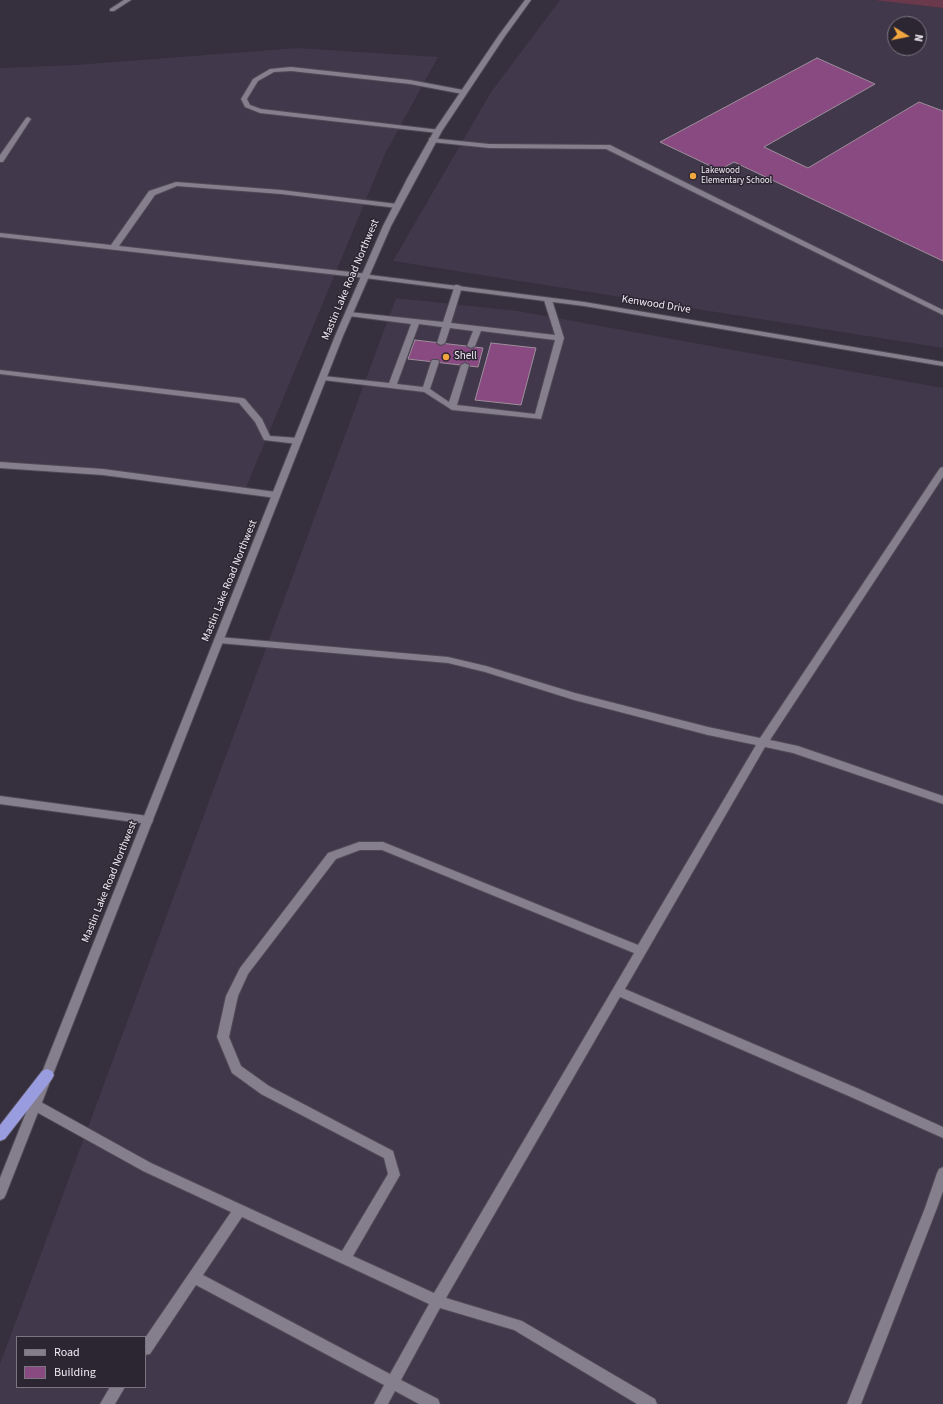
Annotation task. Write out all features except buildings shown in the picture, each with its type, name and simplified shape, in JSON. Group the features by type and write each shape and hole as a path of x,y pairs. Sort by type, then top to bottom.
{"highway":[{"path":"0,1135 47,1075"}],"street":[{"path":"112,10 128,0"},
{"name":"Mastin Lake Road Northwest","path":"0,1194 276,495 365,276 397,206 432,140 502,35 528,0"},
{"path":"438,131 260,111 247,106 244,99 255,80 272,70 291,70 410,82 463,92"},
{"path":"0,160 28,119"},
{"path":"432,140 489,146 607,147 943,313"},
{"path":"114,247 152,193 176,184 281,192 397,206"},
{"path":"0,229 4,236"},
{"name":"Kenwood Drive","path":"4,236 114,247 458,287 548,300 943,364"},
{"path":"441,343 458,287"},
{"path":"323,378 426,390 452,407 538,417 560,338 548,300"},
{"path":"349,314 560,338"},
{"path":"392,385 416,322"},
{"path":"471,346 478,328"},
{"path":"426,390 436,362"},
{"path":"452,407 465,365"},
{"path":"0,372 242,401 259,421 267,438 298,441"},
{"path":"0,465 103,472 276,495"},
{"path":"381,1404 437,1301 763,742 943,470"},
{"path":"219,640 448,660 486,669 574,696 700,729 794,748 943,800"},
{"path":"0,800 148,820"},
{"path":"345,1258 394,1175 389,1155 265,1090 236,1069 223,1037 232,996 244,971 332,856 360,846 383,846 640,951"},
{"path":"618,991 804,1070 943,1133"},
{"path":"35,1105 147,1167 437,1301 517,1325 650,1404"},
{"path":"854,1404 931,1208 943,1173"},
{"path":"146,1347 240,1210"},
{"path":"194,1277 433,1404"},
{"path":"107,1404 117,1388"}],"shaded area":[{"name":"Lakewood Elementary School","path":"560,0 873,0 943,8 943,348 393,261 491,92"},
{"path":"873,0 943,0 943,8"},
{"path":"298,48 438,57 385,154 245,490 0,464 0,68 75,65"},
{"path":"396,298 518,311 943,388 943,1404 0,1404 0,1364"}],"place":[{"name":"Lakewood Elementary School","path":"693,176"},
{"name":"Shell","path":"446,357"}]}
